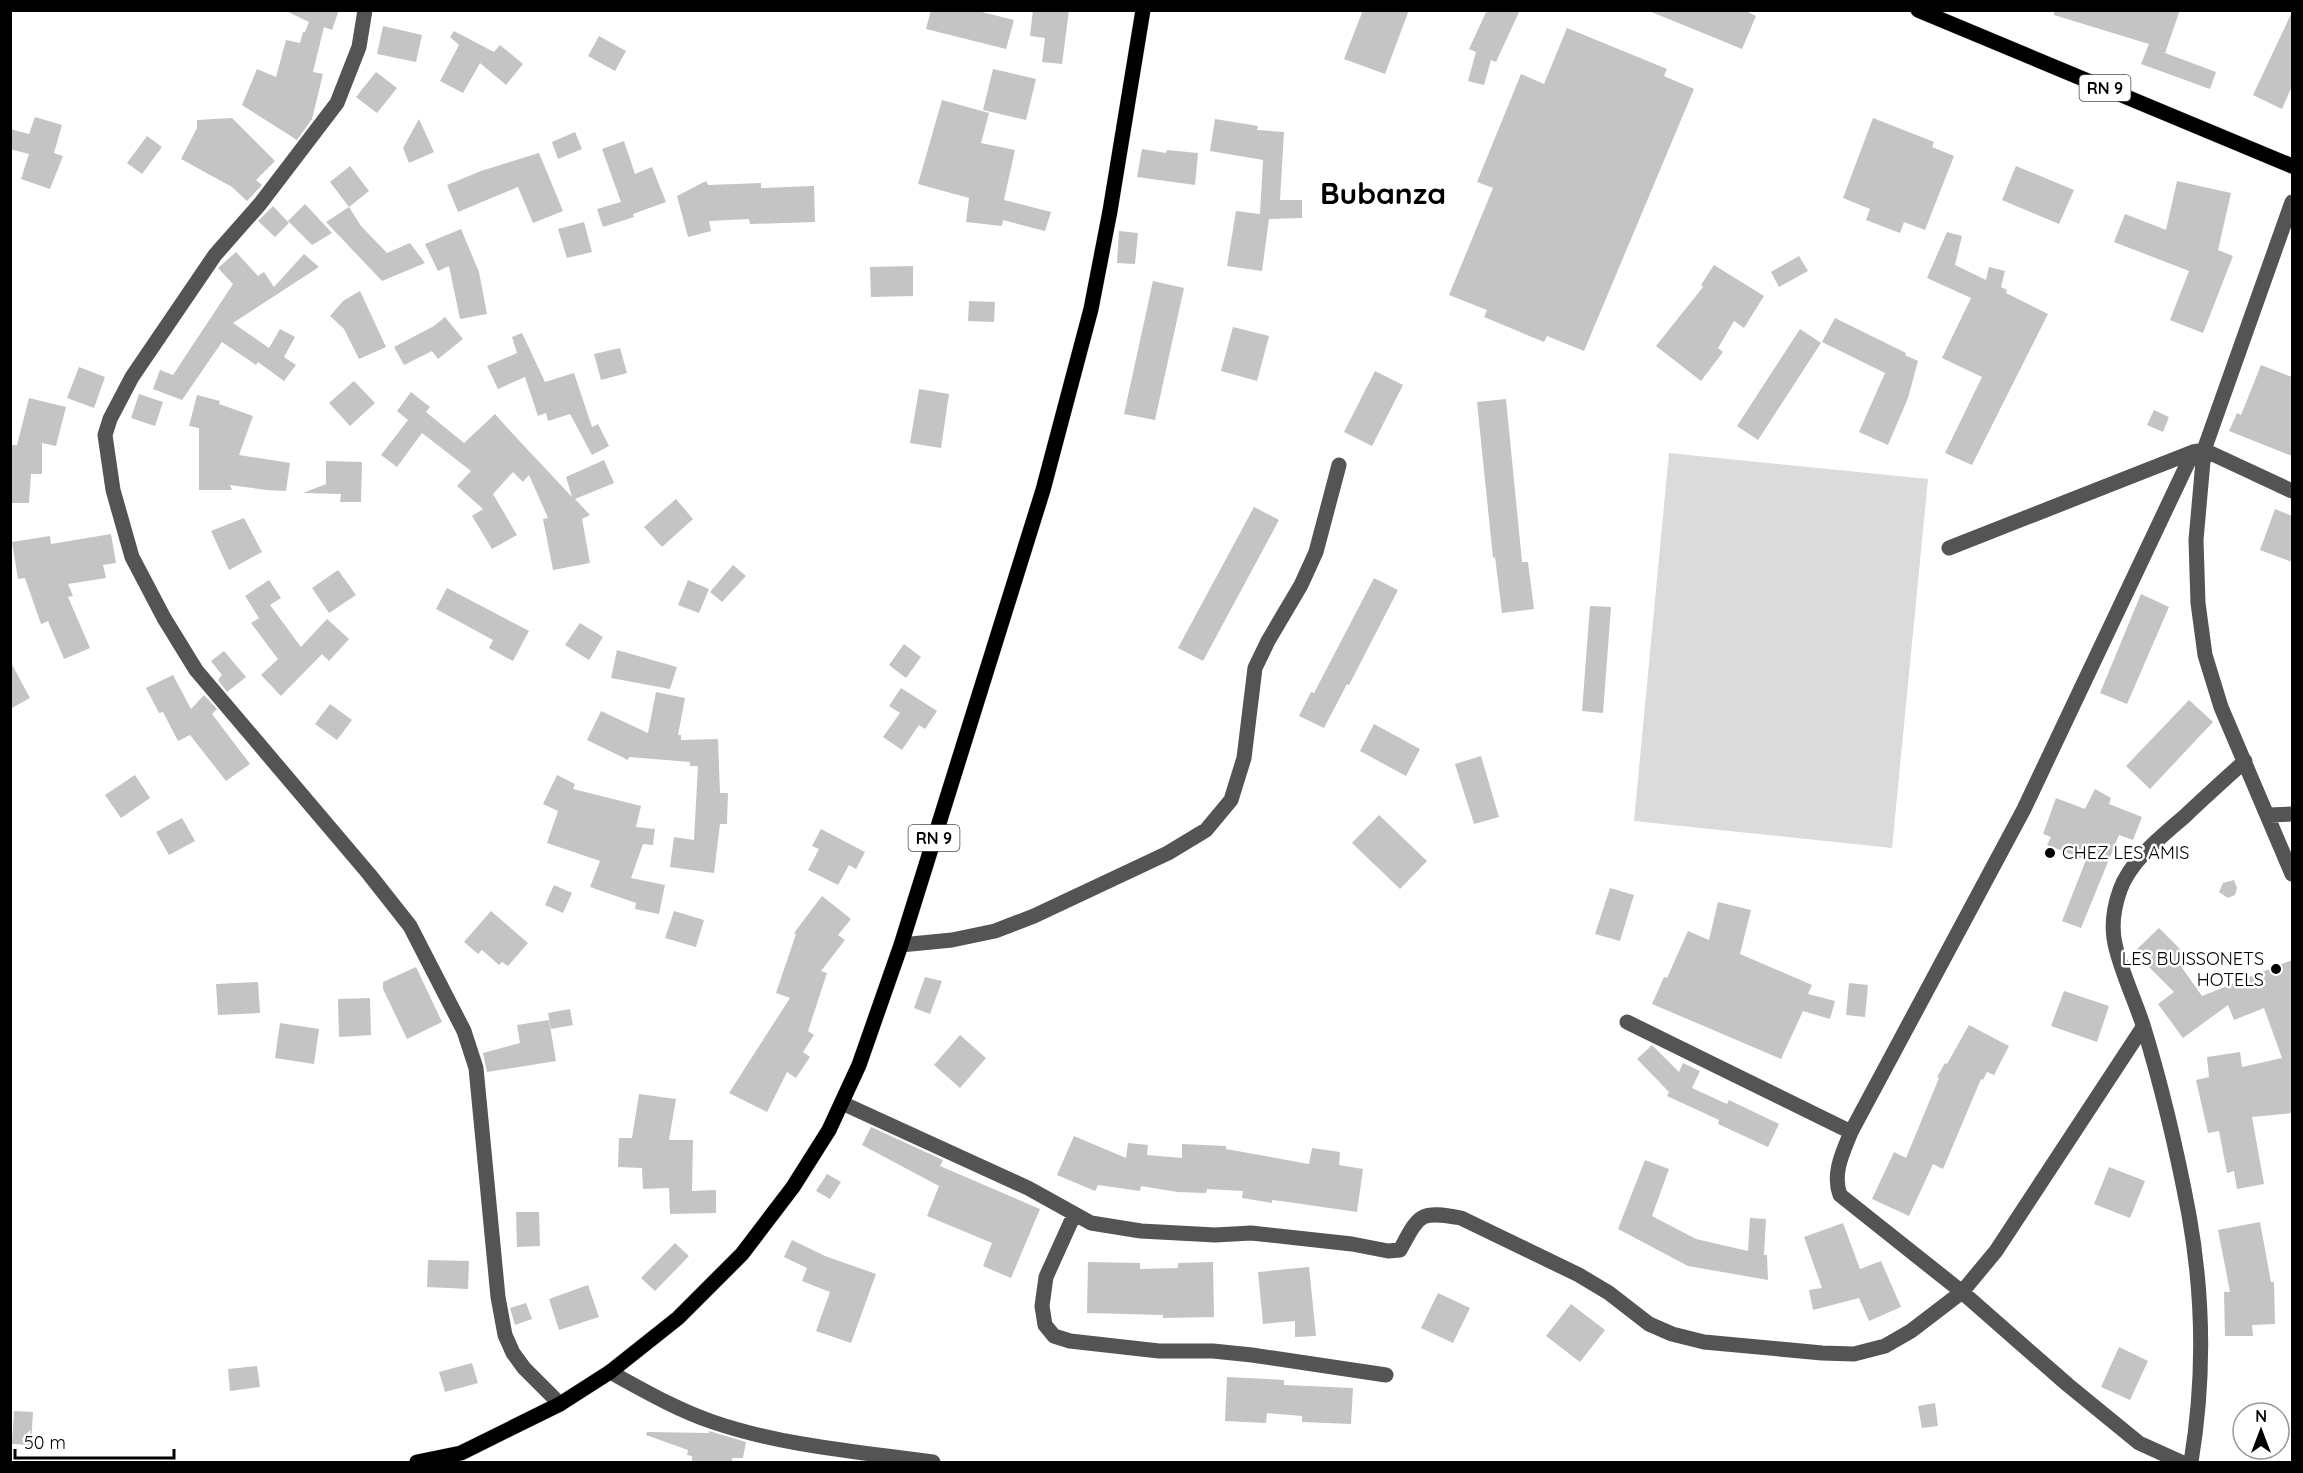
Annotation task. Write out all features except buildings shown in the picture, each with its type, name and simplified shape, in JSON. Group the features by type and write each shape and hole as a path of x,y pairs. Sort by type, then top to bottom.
{"main road":[{"name":"RN 9","path":"417,1462 462,1458 560,1404 610,1372 678,1318 742,1254 793,1187 829,1130 860,1065 901,945 1043,490 1091,309 1110,211 1143,10"},
{"name":"RN 9","path":"1918,10 2292,166"}],"street":[{"path":"365,10 359,47 337,103 260,204 215,255 132,377 110,418 105,435 113,490 132,557 164,618 196,670 369,874 410,926 464,1031 477,1078 496,1287 505,1335 513,1353 524,1368 560,1404"},
{"path":"2181,1462 2139,1443 2068,1385 1962,1292 1840,1195 1836,1185 1837,1174 1851,1132 2024,809 2198,451 2292,202"},
{"path":"2198,451 2196,540 2198,603 2205,655 2221,708 2269,815 2292,874"},
{"path":"1949,548 2198,451 2292,491"},
{"path":"901,945 952,940 996,931 1034,916 1168,853 1206,830 1231,800 1245,758 1255,668 1268,640 1302,585 1316,552 1339,465"},
{"path":"2191,1462 2199,1414 2202,1363 2198,1281 2182,1183 2143,1027 2115,943 2115,904 2121,887 2144,853 2245,761"},
{"path":"2269,815 2292,814"},
{"path":"1627,1022 1851,1132"},
{"path":"842,1103 1028,1188 1091,1223 1141,1231 1215,1235 1251,1233 1352,1244 1388,1251 1400,1250 1415,1221 1428,1215 1461,1218 1579,1275 1609,1293 1649,1324 1672,1334 1704,1342 1854,1354 1885,1346 1911,1331 1962,1292 1996,1251 2143,1027"},
{"path":"1074,1215 1046,1277 1042,1306 1045,1325 1054,1336 1070,1341 1160,1351 1213,1351 1242,1354 1386,1375"},
{"path":"610,1372 662,1400 712,1422 767,1436 830,1448 933,1462"}],"shaded area":[{"path":"1669,453 1928,479 1892,848 1634,821"}],"place":[{"name":"CHEZ LES AMIS","path":"2050,853"},
{"name":"LES BUISSONETS HOTELS","path":"2276,969"}],"district":[{"name":"Bubanza","path":"1383,194"}]}
